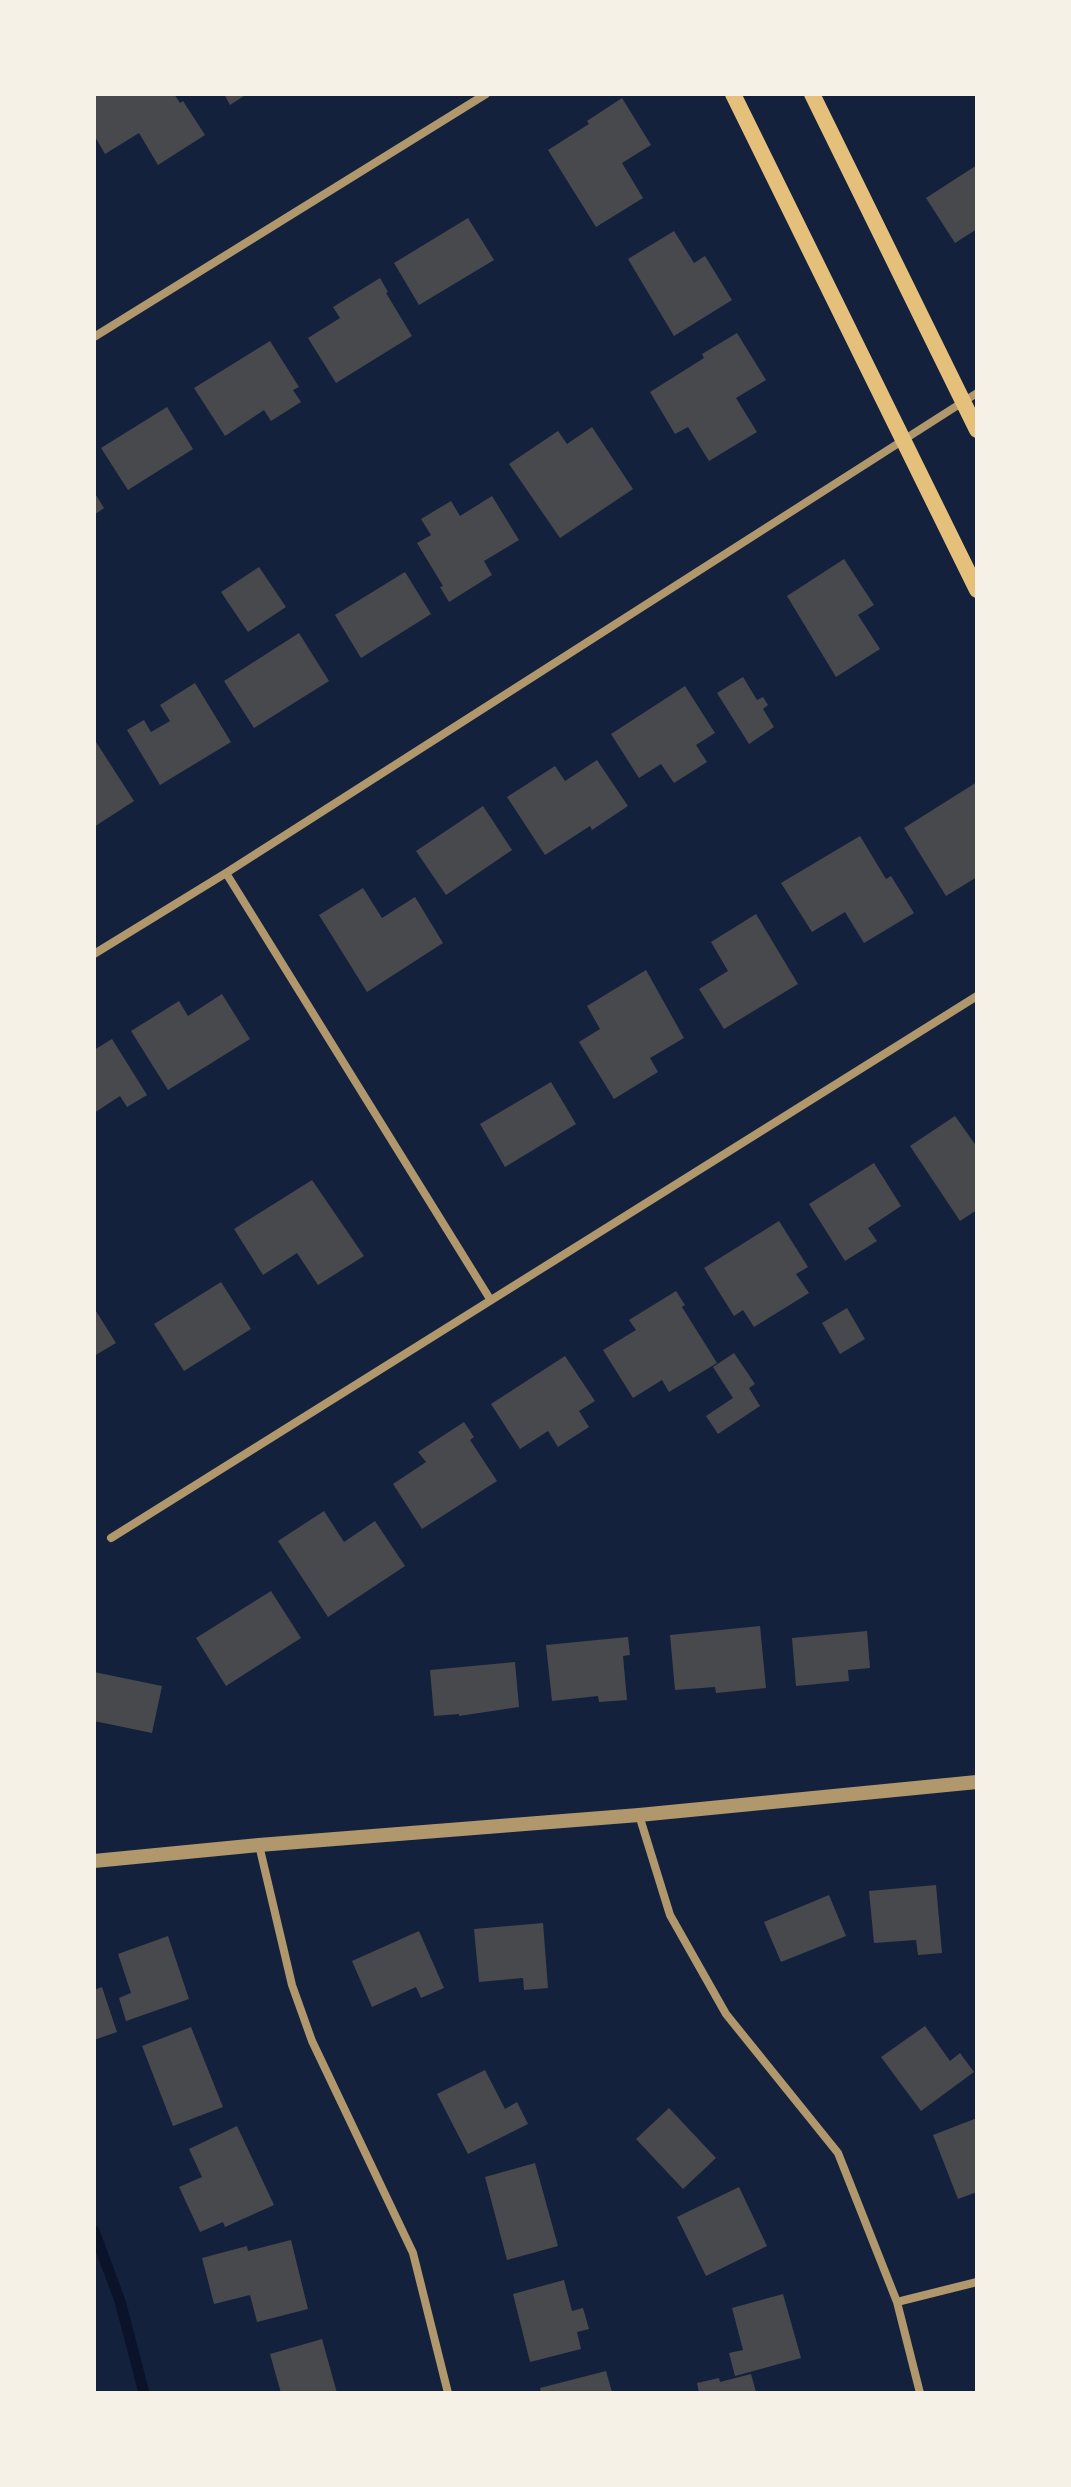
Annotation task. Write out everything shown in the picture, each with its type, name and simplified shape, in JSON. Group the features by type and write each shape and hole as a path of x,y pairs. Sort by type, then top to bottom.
{"main road":[{"path":"733,94 977,590"},
{"path":"812,94 970,398 977,430"}],"street":[{"path":"94,337 486,94"},
{"path":"94,954 970,398"},
{"path":"226,873 490,1299"},
{"path":"111,1538 977,996"},
{"path":"94,1861 639,1815 977,1782"},
{"path":"639,1815 670,1915 726,2014 838,2153 897,2302 920,2393"},
{"path":"259,1845 292,1985 312,2041 413,2253 448,2393"},
{"path":"897,2302 977,2282"}],"building":[{"path":"99,94 174,94 180,103 183,101 205,135 158,165 139,133 105,154 94,135 94,97"},
{"path":"224,94 247,94 230,105"},
{"path":"622,98 651,145 622,163 643,198 596,227 548,150"},
{"path":"977,165 977,229 955,243 926,198"},
{"path":"468,218 494,260 419,305 394,263"},
{"path":"674,231 694,263 705,256 732,300 674,336 628,259"},
{"path":"380,278 412,336 336,383 308,338 340,318 333,307"},
{"path":"737,333 766,380 736,398 757,432 709,461 688,427 675,434 650,392"},
{"path":"270,341 299,387 293,390 301,402 271,421 264,410 225,436 194,388"},
{"path":"167,407 193,449 128,490 101,448"},
{"path":"592,427 633,489 560,538 509,464 558,431 567,444"},
{"path":"94,492 104,508 94,515"},
{"path":"492,496 519,540 484,561 492,575 449,602 417,543 431,535 421,519 451,501 460,516"},
{"path":"844,559 874,605 858,615 880,649 836,677 787,596"},
{"path":"259,567 286,607 248,632 221,592"},
{"path":"405,572 431,614 361,658 335,615"},
{"path":"299,633 329,681 254,728 224,681"},
{"path":"743,677 757,700 763,697 768,705 763,709 774,727 749,744 717,693"},
{"path":"195,683 231,742 160,785 127,730 144,720 151,732 170,721 160,705"},
{"path":"685,686 715,733 696,745 707,762 674,783 661,764 639,778 611,734"},
{"path":"94,743 134,801 94,827"},
{"path":"597,760 628,806 545,855 507,797 555,766 565,781"},
{"path":"977,782 977,877 946,896 904,828"},
{"path":"483,806 512,850 446,895 416,851"},
{"path":"860,836 886,879 891,876 914,913 864,943 845,912 812,932 781,883"},
{"path":"363,888 382,918 415,897 443,943 367,992 319,915"},
{"path":"756,914 798,984 724,1029 699,989 728,971 711,942"},
{"path":"646,970 684,1038 650,1058 658,1072 614,1099 579,1042 600,1029 587,1006"},
{"path":"222,994 250,1039 168,1090 131,1031 179,1001 188,1016"},
{"path":"112,1039 147,1095 127,1107 120,1096 94,1113 94,1050"},
{"path":"551,1082 576,1124 505,1167 480,1124"},
{"path":"955,1116 977,1147 977,1210 960,1221 910,1146"},
{"path":"874,1163 901,1206 868,1228 877,1241 845,1261 809,1204"},
{"path":"312,1180 364,1256 318,1285 297,1253 263,1275 234,1229"},
{"path":"779,1221 808,1267 796,1274 809,1293 754,1327 743,1310 734,1316 704,1268"},
{"path":"221,1282 251,1329 184,1371 154,1324"},
{"path":"676,1291 685,1305 682,1307 717,1363 669,1392 662,1380 633,1398 603,1350 636,1330 629,1320"},
{"path":"94,1308 116,1343 94,1356"},
{"path":"847,1308 865,1339 840,1354 822,1323"},
{"path":"734,1353 755,1384 749,1388 760,1406 718,1434 706,1416 733,1398 713,1367"},
{"path":"565,1356 595,1401 579,1411 589,1427 558,1447 548,1431 520,1449 491,1404"},
{"path":"464,1422 474,1437 470,1440 497,1481 422,1529 393,1484 426,1462 418,1452"},
{"path":"324,1511 344,1542 375,1521 405,1566 328,1617 278,1541"},
{"path":"271,1591 301,1638 226,1686 196,1638"},
{"path":"760,1626 766,1688 716,1693 715,1687 675,1690 670,1635"},
{"path":"867,1631 870,1668 848,1670 849,1681 796,1686 792,1638"},
{"path":"628,1637 630,1655 623,1656 627,1700 599,1702 598,1696 552,1701 546,1645"},
{"path":"515,1662 519,1707 459,1716 434,1716 430,1670"},
{"path":"94,1672 162,1686 152,1733 94,1721"},
{"path":"936,1885 942,1953 918,1955 916,1940 874,1943 869,1891"},
{"path":"829,1895 846,1936 781,1962 764,1922"},
{"path":"543,1923 548,1988 524,1990 523,1978 479,1982 474,1929"},
{"path":"419,1931 444,1988 421,1998 416,1987 372,2007 352,1961"},
{"path":"168,1936 189,1999 126,2021 119,1998 131,1993 118,1954"},
{"path":"102,1987 117,2032 94,2040 94,1990"},
{"path":"925,2026 950,2061 960,2053 974,2072 921,2111 881,2057"},
{"path":"191,2027 223,2107 173,2126 142,2046"},
{"path":"485,2070 505,2109 517,2102 528,2124 468,2154 437,2094"},
{"path":"669,2108 716,2158 683,2189 636,2139"},
{"path":"977,2118 977,2192 958,2199 933,2135"},
{"path":"237,2126 274,2205 225,2227 223,2222 200,2232 179,2187 202,2177 189,2149"},
{"path":"535,2163 558,2246 507,2260 485,2177"},
{"path":"739,2187 767,2246 706,2276 677,2217"},
{"path":"291,2240 308,2309 257,2322 250,2295 214,2304 202,2258 247,2246 248,2251"},
{"path":"564,2280 572,2311 583,2308 589,2329 577,2332 581,2349 530,2362 513,2294"},
{"path":"783,2294 801,2358 735,2376 729,2353 743,2350 732,2308"},
{"path":"322,2339 337,2393 281,2393 270,2354"},
{"path":"606,2371 612,2392 541,2393 540,2388"},
{"path":"751,2374 756,2392 699,2393 697,2383 719,2378 720,2382"}],"waterway":[{"path":"94,2231 120,2301 144,2393"}]}
